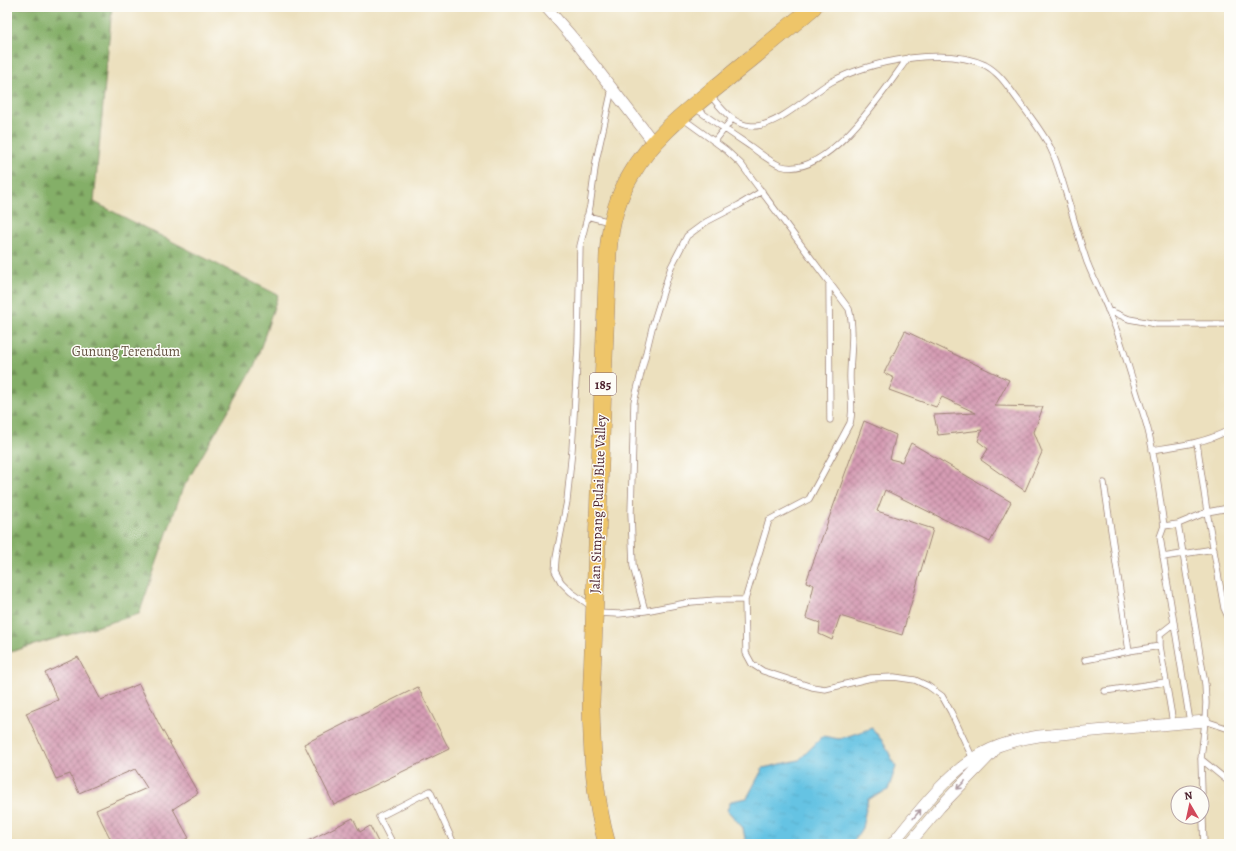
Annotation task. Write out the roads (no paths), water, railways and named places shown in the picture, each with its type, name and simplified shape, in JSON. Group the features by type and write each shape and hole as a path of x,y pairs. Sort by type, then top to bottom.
{"main road":[{"name":"Jalan Simpang Pulai Blue Valley","path":"607,844 597,799 592,742 594,611 608,253 612,222 621,193 631,175 654,143 709,93 813,7"}],"street":[{"path":"546,7 573,38 654,143"},
{"path":"909,844 975,764 997,747 1023,738 1039,736 1205,721"},
{"path":"892,844 923,807 955,773 975,764"}],"lane":[{"path":"709,93 732,119 741,124 752,126 764,124 781,116 831,82 870,66 908,58 934,56 971,60 985,65 999,75 1038,127 1058,166 1088,263 1117,331 1148,429 1164,526 1160,537 1190,722"},
{"path":"687,112 725,129 771,161 789,168 799,166 810,163 822,155 853,130 908,58"},
{"path":"612,89 596,161 587,216 580,246 578,345 572,450 567,501 556,558 555,571 561,582 594,611 619,614 645,611 691,602 745,600"},
{"path":"687,112 714,142 741,164 849,309 852,319 850,378 852,414 850,423 809,499 769,520 745,600 746,653 752,664 763,671 812,687 825,689 871,678 894,677 915,680 928,686 942,696 975,764"},
{"path":"714,142 732,119"},
{"path":"645,611 633,566 631,505 634,402 652,324 672,268 687,236 706,222 762,191"},
{"path":"587,216 612,222"},
{"path":"829,284 830,420"},
{"path":"1108,310 1129,319 1156,324 1229,324"},
{"path":"1152,450 1197,443 1229,430"},
{"path":"1197,443 1207,512 1224,608 1229,619"},
{"path":"1104,483 1129,651"},
{"path":"1164,526 1178,524 1207,512 1229,508"},
{"path":"1178,524 1205,684 1206,704 1201,759 1202,785"},
{"path":"1163,557 1214,549"},
{"path":"1173,723 1160,646 1160,634 1174,624"},
{"path":"1085,660 1160,646"},
{"path":"1104,691 1166,682"},
{"path":"1205,721 1229,729"},
{"path":"1201,759 1229,782"},
{"path":"393,844 379,817 430,791 454,844"},
{"path":"1203,825 1204,844"}],"water":[{"path":"872,728 884,743 896,767 888,790 868,799 862,828 852,844 746,844 743,828 727,810 731,801 747,798 763,768 799,760 823,736 839,739"}],"park label":[{"name":"Gunung Terendum","path":"126,351"}]}
